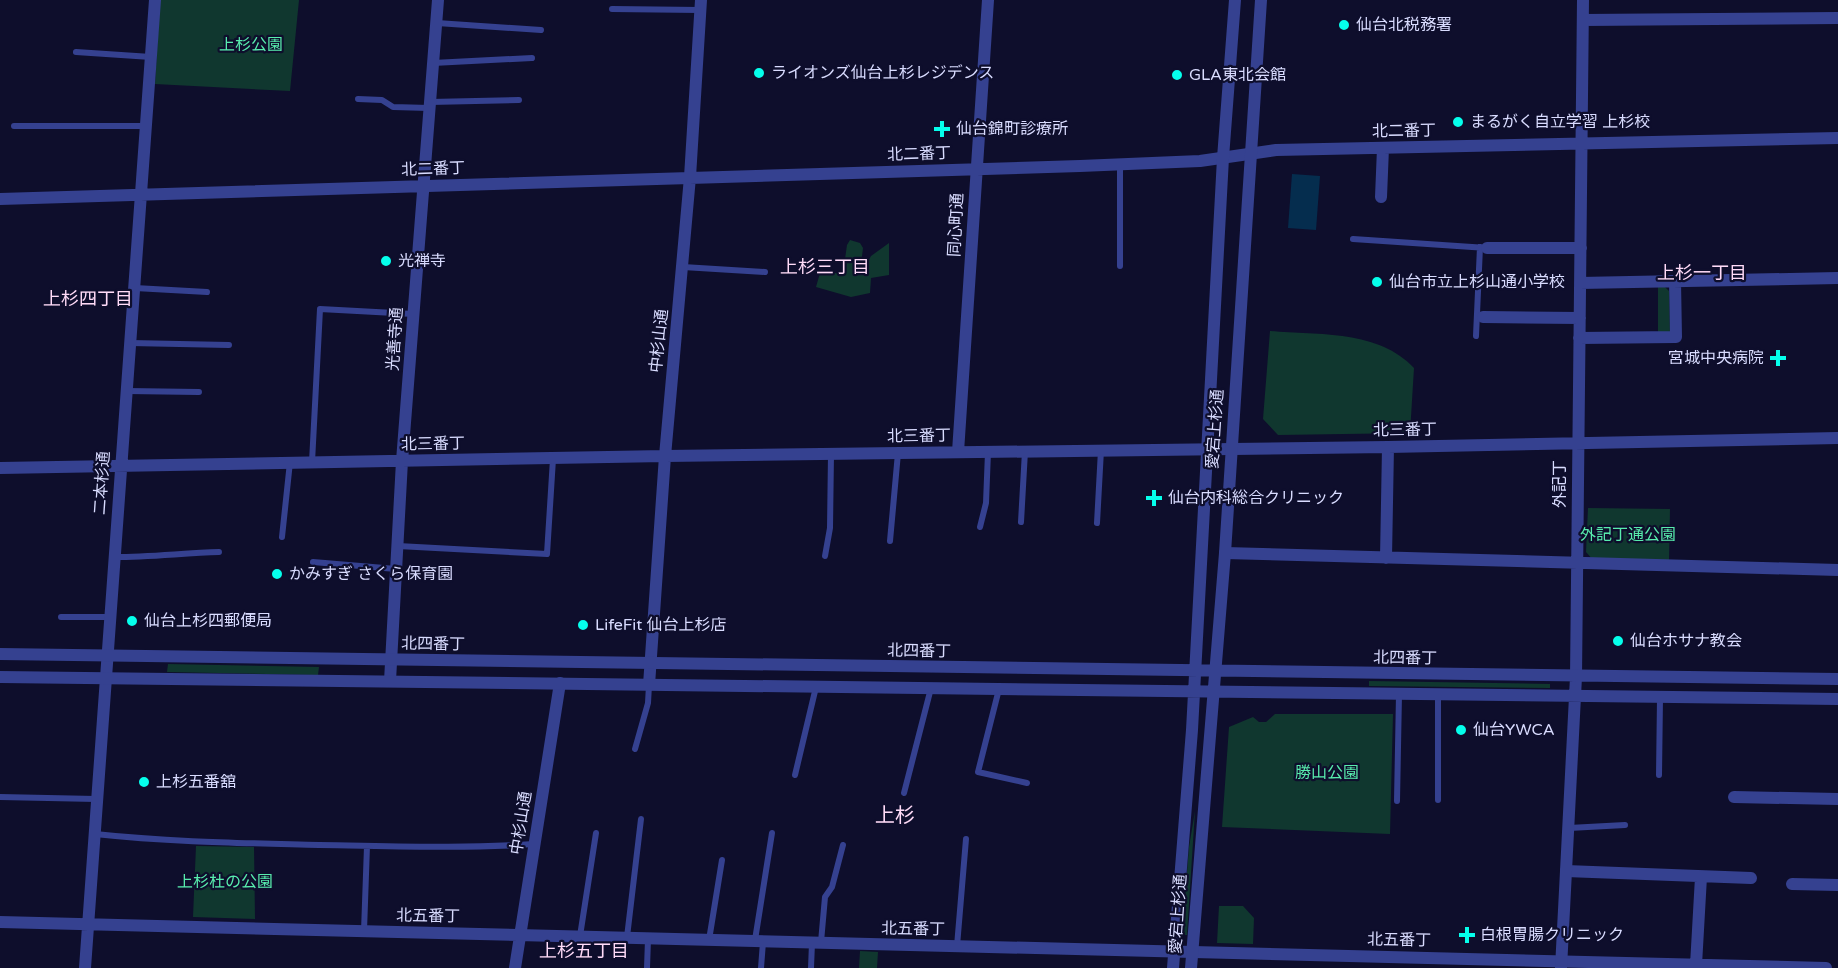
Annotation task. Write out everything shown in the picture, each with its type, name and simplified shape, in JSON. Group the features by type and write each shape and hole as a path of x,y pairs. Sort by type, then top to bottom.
{"street":[{"name":"二本杉通","path":"85,968 90,924 96,800 119,464 127,391 155,0"},
{"name":"光善寺通","path":"390,681 402,461 438,0"},
{"name":"同心町通","path":"958,452 988,0"},
{"name":"愛宕上杉通","path":"1173,968 1194,691 1223,158 1235,0"},
{"name":"愛宕上杉通","path":"1191,968 1225,553 1261,0"},
{"name":"外記丁","path":"1561,965 1576,697 1583,0"},
{"name":"中杉山通","path":"649,685 665,456 690,177 701,5"},
{"path":"1583,20 1838,18"},
{"name":"北二番丁","path":"0,199 1120,164 1223,158 1276,150 1838,138"},
{"path":"1381,197 1383,148"},
{"path":"1483,248 1581,248"},
{"path":"1580,283 1838,278"},
{"path":"1579,338 1682,337 1676,281"},
{"path":"1480,317 1580,318"},
{"name":"北三番丁","path":"0,468 119,464 1388,447 1838,438"},
{"path":"1386,558 1388,447"},
{"path":"1225,553 1838,570"},
{"name":"北四番丁","path":"0,654 650,665 1838,680"},
{"path":"0,677 1838,699"},
{"name":"中杉山通","path":"515,968 560,683"},
{"path":"1734,797 1838,799"},
{"path":"1566,871 1751,878"},
{"path":"1696,965 1701,877"},
{"path":"1792,885 1838,885"},
{"name":"北五番丁","path":"0,922 1192,951 1561,965 1826,968"}],"lane":[{"path":"612,9 701,5"},
{"path":"436,23 541,30"},
{"path":"76,52 151,57"},
{"path":"433,63 532,58"},
{"path":"358,99 382,100 393,107 519,100"},
{"path":"14,126 146,126"},
{"path":"1120,164 1120,266"},
{"path":"1353,238 1483,248 1480,317 1476,336"},
{"path":"683,267 765,272"},
{"path":"134,288 207,292"},
{"path":"312,462 320,309 413,314"},
{"path":"129,343 230,345"},
{"path":"127,391 199,392"},
{"path":"1097,524 1101,450"},
{"path":"1022,522 1025,451"},
{"path":"980,527 986,503 988,452"},
{"path":"890,541 898,453"},
{"path":"825,556 830,528 831,454"},
{"path":"397,546 547,554 554,459"},
{"path":"282,537 290,462"},
{"path":"113,557 153,557 180,553 219,552"},
{"path":"313,562 396,569"},
{"path":"61,616 109,617"},
{"path":"635,749 648,703 649,685"},
{"path":"795,775 817,687"},
{"path":"904,793 931,688"},
{"path":"999,689 978,772 1027,783"},
{"path":"1397,801 1399,693"},
{"path":"1438,694 1438,800"},
{"path":"1659,775 1660,698"},
{"path":"0,797 96,800"},
{"path":"627,938 641,819"},
{"path":"1569,828 1625,825"},
{"path":"580,937 596,833"},
{"path":"761,968 759,941 772,833"},
{"path":"94,834 170,841 367,846 482,848 535,844"},
{"path":"957,946 966,839"},
{"path":"811,968 825,897 832,887 843,845"},
{"path":"364,931 367,846"},
{"path":"709,940 722,860"},
{"path":"647,968 648,938"}],"green space":[{"name":"上杉公園","path":"160,0 299,0 290,91 155,84"},
{"path":"850,240 860,243 863,248 861,264 865,267 871,256 889,243 889,275 871,278 870,293 851,297 816,287 820,273 843,273 847,245"},
{"path":"1658,286 1664,286 1669,291 1670,335 1658,335"},
{"path":"1270,331 1347,337 1384,347 1400,356 1414,368 1410,433 1278,435 1263,419"},
{"name":"外記丁通公園","path":"1588,508 1670,509 1669,561 1593,560 1586,552"},
{"path":"168,664 319,667 318,675 167,672"},
{"path":"1369,681 1550,684 1550,688 1369,686"},
{"name":"勝山公園","path":"1275,714 1393,714 1390,834 1222,827 1229,727 1253,717 1259,722 1266,722"},
{"path":"1195,811 1187,935 1182,935 1189,847"},
{"name":"上杉杜の公園","path":"196,846 254,847 255,919 193,917"},
{"path":"1219,906 1243,906 1254,918 1253,944 1217,943"},
{"path":"860,951 878,952 877,968 859,968"}],"water":[{"path":"1292,174 1320,176 1316,230 1288,228"}],"place":[{"name":"仙台北税務署","path":"1344,25"},
{"name":"ライオンズ仙台上杉レジデンス","path":"759,73"},
{"name":"GLA東北会館","path":"1177,75"},
{"name":"まるがく自立学習 上杉校","path":"1458,122"},
{"name":"仙台錦町診療所","path":"942,129"},
{"name":"光禅寺","path":"386,261"},
{"name":"仙台市立上杉山通小学校","path":"1377,282"},
{"name":"宮城中央病院","path":"1778,358"},
{"name":"仙台内科総合クリニック","path":"1154,498"},
{"name":"かみすぎ さくら保育園","path":"277,574"},
{"name":"仙台上杉四郵便局","path":"132,621"},
{"name":"LifeFit 仙台上杉店","path":"583,625"},
{"name":"仙台ホサナ教会","path":"1618,641"},
{"name":"仙台YWCA","path":"1461,730"},
{"name":"上杉五番舘","path":"144,782"},
{"name":"白根胃腸クリニック","path":"1467,935"}],"district":[{"name":"上杉三丁目","path":"825,267"},
{"name":"上杉一丁目","path":"1702,273"},
{"name":"上杉四丁目","path":"88,299"},
{"name":"上杉","path":"895,816"},
{"name":"上杉五丁目","path":"584,951"}]}
